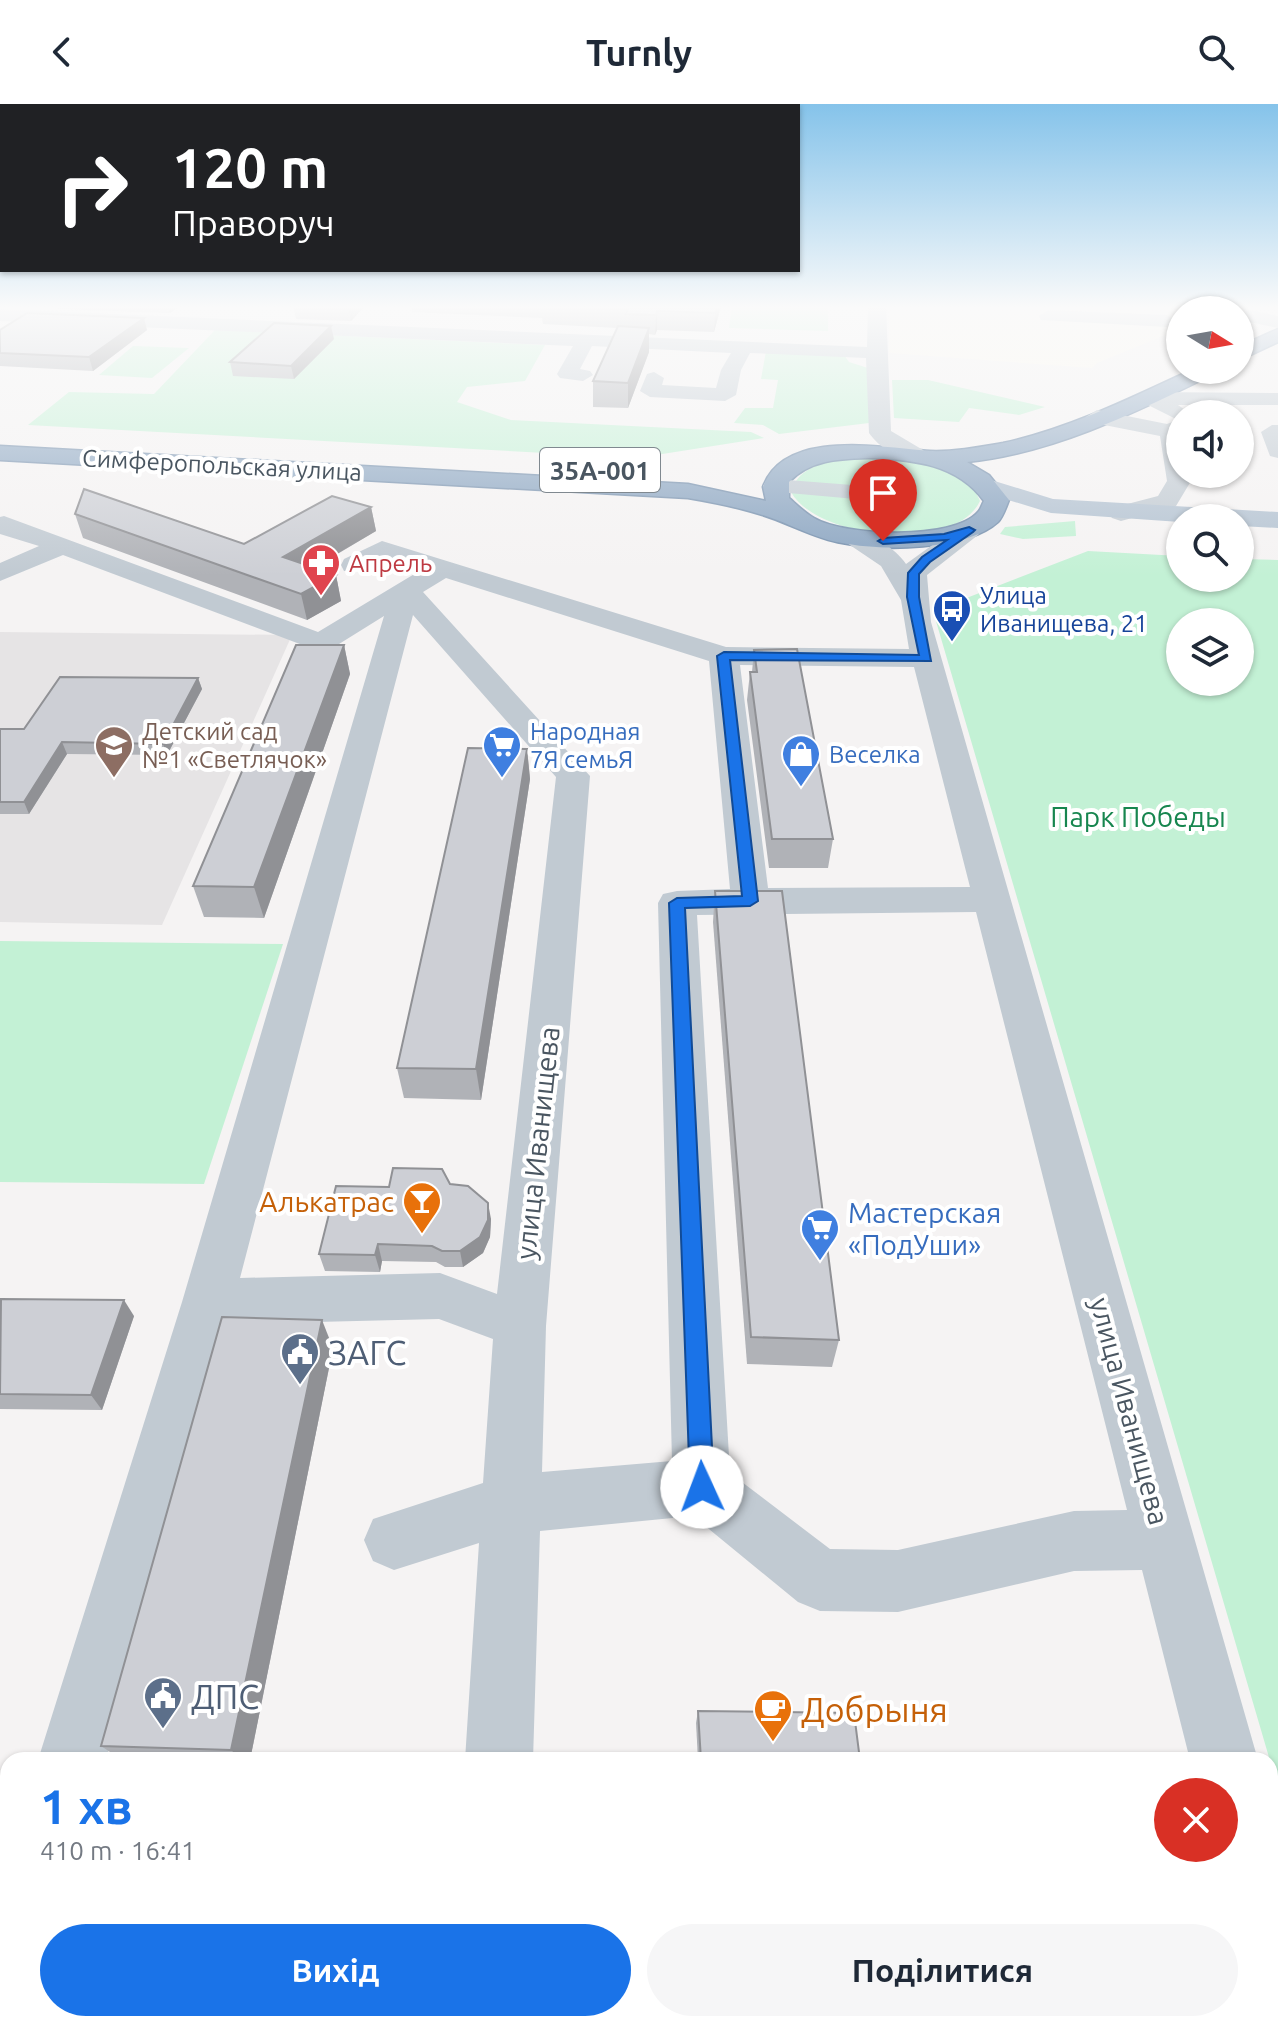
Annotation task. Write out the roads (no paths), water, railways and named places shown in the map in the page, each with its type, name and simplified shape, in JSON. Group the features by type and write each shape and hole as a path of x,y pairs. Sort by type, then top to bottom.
{"highway":[{"path":"979,524 995,507 995,497 986,484 983,472 987,467 1019,448 1153,396"},
{"path":"799,520 784,509 776,498 768,477 779,477 803,461 849,452 967,457 1019,448"},
{"name":"Симферопольская улица","path":"4,456 688,491 740,500 799,520"},
{"path":"921,456 960,467 986,484"},
{"name":"Симферопольская улица","path":"396,474 536,468 691,474 722,472"},
{"name":"35А-001","path":"799,520 851,537 915,541 979,524"}],"main road":[{"path":"986,484 1026,500 1085,510 1166,515"},
{"path":"979,524 1020,513 1085,510"},
{"path":"1254,519 1278,520"}],"street":[{"path":"878,396 880,433 892,444 921,456"},
{"path":"1149,398 1278,399"},
{"path":"1149,398 1166,414"},
{"path":"1097,417 1166,423"},
{"path":"1254,426 1276,438"},
{"path":"849,452 869,445 880,433"},
{"path":"768,477 878,494"},
{"path":"1121,513 1167,501 1175,488"},
{"path":"0,526 4,524 321,643 425,579"},
{"name":"улица Иванищева","path":"979,524 926,560 913,573 913,597 926,658 1222,1752"},
{"name":"улица Иванищева","path":"851,537 891,561 913,597"},
{"path":"0,573 60,547"},
{"path":"354,565 382,549 425,579 724,656 926,658"},
{"path":"74,1752 425,579"},
{"name":"улица Иванищева","path":"425,579 573,776 520,1326 499,1752"},
{"path":"724,656 750,901"},
{"path":"702,1487 677,903 993,899"},
{"path":"208,1302 440,1296 520,1326"},
{"path":"394,1540 511,1504 702,1487 820,1580 898,1581 1074,1541 1164,1540"}],"place":[{"name":"Апрель","path":"321,597"},
{"name":"Улица Иванищева, 21","path":"952,643"},
{"name":"Детский сад №1 «Светлячок»","path":"114,779"},
{"name":"Народная 7Я семьЯ","path":"502,779"},
{"name":"Веселка","path":"801,788"},
{"name":"Алькатрас","path":"422,1235"},
{"name":"Мастерская «ПодУши»","path":"820,1262"},
{"name":"ЗАГС","path":"300,1386"},
{"name":"ДПС","path":"163,1730"},
{"name":"Добрыня","path":"773,1743"}],"park label":[{"name":"Парк Победы","path":"1138,816"}]}
